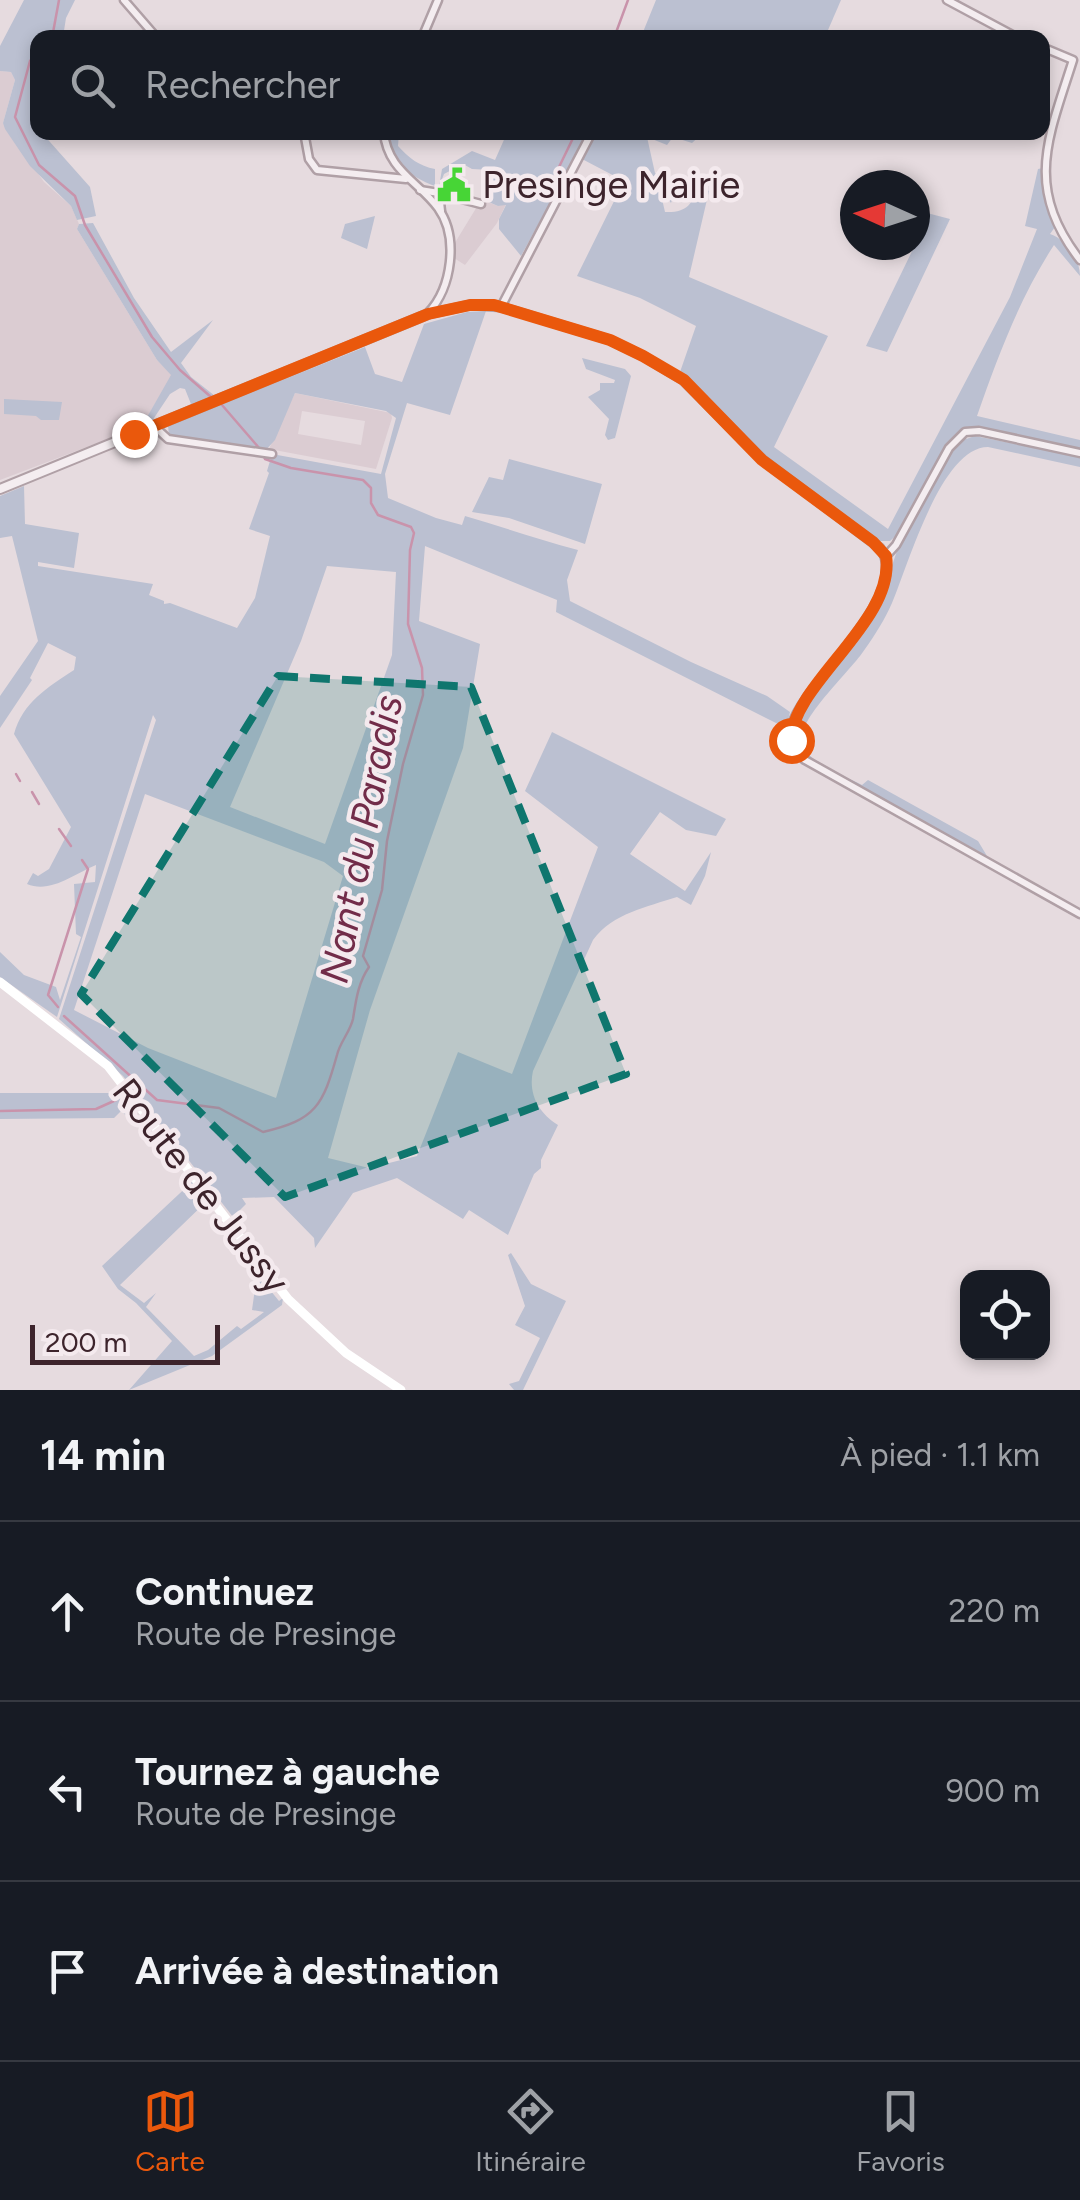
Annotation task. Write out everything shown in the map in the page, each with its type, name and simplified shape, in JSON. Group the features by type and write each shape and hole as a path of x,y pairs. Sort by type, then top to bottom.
{"main road":[{"name":"Route de Jussy","path":"0,982 99,1058 120,1079 284,1290 332,1342 400,1390"}],"street":[{"path":"124,0 150,30"},
{"path":"425,30 438,0"},
{"path":"947,0 1003,30"},
{"path":"1050,50 1073,60 1050,133"},
{"path":"305,140 308,159 317,170 407,179"},
{"path":"386,140 389,157 440,212"},
{"path":"500,306 588,140"},
{"path":"1050,140 1046,190 1056,224 1080,260"},
{"path":"420,190 430,189 480,204"},
{"path":"428,314 448,273 448,239 439,193"},
{"path":"0,488 428,314 470,305 500,306 610,340 684,380 762,460 873,542 886,556"},
{"path":"155,427 168,439 266,453"},
{"path":"1080,453 979,431 965,432 949,448 886,556 885,578 868,616 794,719 790,736 792,746 804,760 1080,914"}],"highlighted area":[{"path":"278,676 471,687 626,1074 285,1197 81,994"}],"shaded area":[{"path":"24,0 75,0 64,30 30,30 30,140 48,140 90,187 96,216 77,220 71,206 30,166 5,129 3,123 15,80 11,72 0,71 0,46"},
{"path":"656,0 841,0 828,30 644,30"},
{"path":"0,71 11,72 15,80 3,123 44,182 71,206 79,224 77,229 157,360 172,375 142,426 0,480"},
{"path":"398,140 398,146 410,158 435,169 435,186 403,166 390,143"},
{"path":"504,140 584,140 521,256 499,229 506,205 484,200 491,170 472,169 463,164 444,174 439,187 442,169 472,151 495,160"},
{"path":"591,140 648,140 655,173 672,180 669,187 675,190 671,203 667,197 662,199 665,212 687,206 700,185 709,191 689,277 828,336 774,447 888,529 1010,297 1037,229 1025,226 1038,169 1043,168 1044,197 1055,227 1050,234 1071,251 1080,276 1054,245 1020,306 977,416 1080,440 1080,450 980,427 963,427 938,459 899,533 890,541 878,541 753,448 680,372 696,326 640,298 577,276 624,181 582,159"},
{"path":"485,201 498,206 506,204 497,223 465,265 454,258 453,246 478,205"},
{"path":"930,214 950,219 887,352 866,346 908,260 930,260"},
{"path":"375,216 367,249 341,238 345,224"},
{"path":"93,223 134,298 171,352 213,320 181,363 191,377 215,396 168,416 191,404 185,389 180,388 170,394 150,424 142,426 171,375 157,360 77,229 79,224"},
{"path":"486,311 450,415 407,403 385,474 388,498 436,518 462,525 465,516 578,550 567,580 570,601 767,696 790,712 786,728 556,612 557,600 425,546 419,621 480,644 463,748 370,1010 328,1158 369,1168 417,1156 458,1052 512,1074 598,847 525,791 552,732 726,819 716,836 686,830 660,812 630,854 685,891 711,852 691,905 677,897 643,908 610,923 593,940 533,1071 536,1102 558,1125 508,1235 469,1210 463,1219 397,1178 353,1193 315,1248 314,1238 274,1197 242,1198 246,1204 233,1217 123,1076 59,1019 156,720 153,715 57,1017 0,977 0,952 24,975 56,987 60,1000 81,937 76,934 74,884 95,882 96,865 53,885 27,884 33,873 38,876 49,869 71,827 14,734 30,704 74,670 76,657 48,643 32,680 0,728 0,696 38,641 12,536 0,538 0,496 24,486 25,524 79,533 74,568 38,562 38,566 153,584 149,595 164,604 237,628 255,598 270,536 249,529 272,454 381,474 396,418 386,411 295,393 275,440 265,451 169,435 168,426 365,347 375,374 402,382 424,324","holes":["327,566 396,572 392,655 325,844 230,807 301,641","145,794 324,862 343,876 276,1098 148,1048 74,1010"]},
{"path":"582,358 625,369 631,376 615,438 608,440 605,435 609,419 588,397 600,390 600,383 615,380 586,369"},
{"path":"295,393 391,413 376,469 269,449","holes":["302,411 365,421 361,445 298,434"]},
{"path":"4,399 62,402 59,420 4,414"},
{"path":"975,436 1080,457 1080,467 988,447 971,452 955,466 928,511 883,621 808,720 801,742 809,755 827,767 862,785 868,780 978,841 987,856 812,761 798,748 795,737 798,718 865,626 884,589 898,548 951,452 960,441"},
{"path":"509,459 602,484 585,544 509,518 472,512 489,477 503,480"},
{"path":"0,1093 124,1093 139,1111 129,1118 121,1111 114,1118 0,1119"},
{"path":"194,1180 209,1199 120,1285 144,1303 156,1293 146,1307 194,1356 264,1312 252,1310 257,1274 279,1301 283,1298 282,1305 212,1356 129,1390 172,1341 118,1289 102,1266"},
{"path":"511,1253 531,1284 566,1301 523,1390 514,1390 509,1384 519,1381 540,1338 515,1325 525,1306 508,1255"}],"waterway":[{"name":"Nant du Paradis","path":"53,30 59,0"},
{"path":"617,30 628,0"},
{"name":"Nant du Paradis","path":"30,61 15,117 39,165 75,196 85,225 152,337 180,370 211,397"},
{"path":"543,200 572,140"},
{"name":"Nant du Paradis","path":"222,405 260,449"},
{"name":"Nant du Paradis","path":"64,1016 157,1100 219,1108 263,1132 295,1122 315,1108 352,1024 360,985 369,967 363,956 382,890 387,841 403,764 423,695 422,668 408,624 414,533 411,527 378,515 371,503 371,488 363,480 291,468 263,455"},
{"path":"16,774 20,781"},
{"path":"32,792 39,804"},
{"path":"59,829 71,846"},
{"path":"58,1007 48,995 88,869 82,860"},
{"name":"Nant du Paradis","path":"0,1111 96,1109 116,1100"}],"place":[{"name":"Presinge Mairie","path":"454,185"}],"route":[{"path":"134,434 450,308 494,305 610,340 684,380 762,460 873,542 886,556 885,578 868,616 796,716 791,740"}]}
